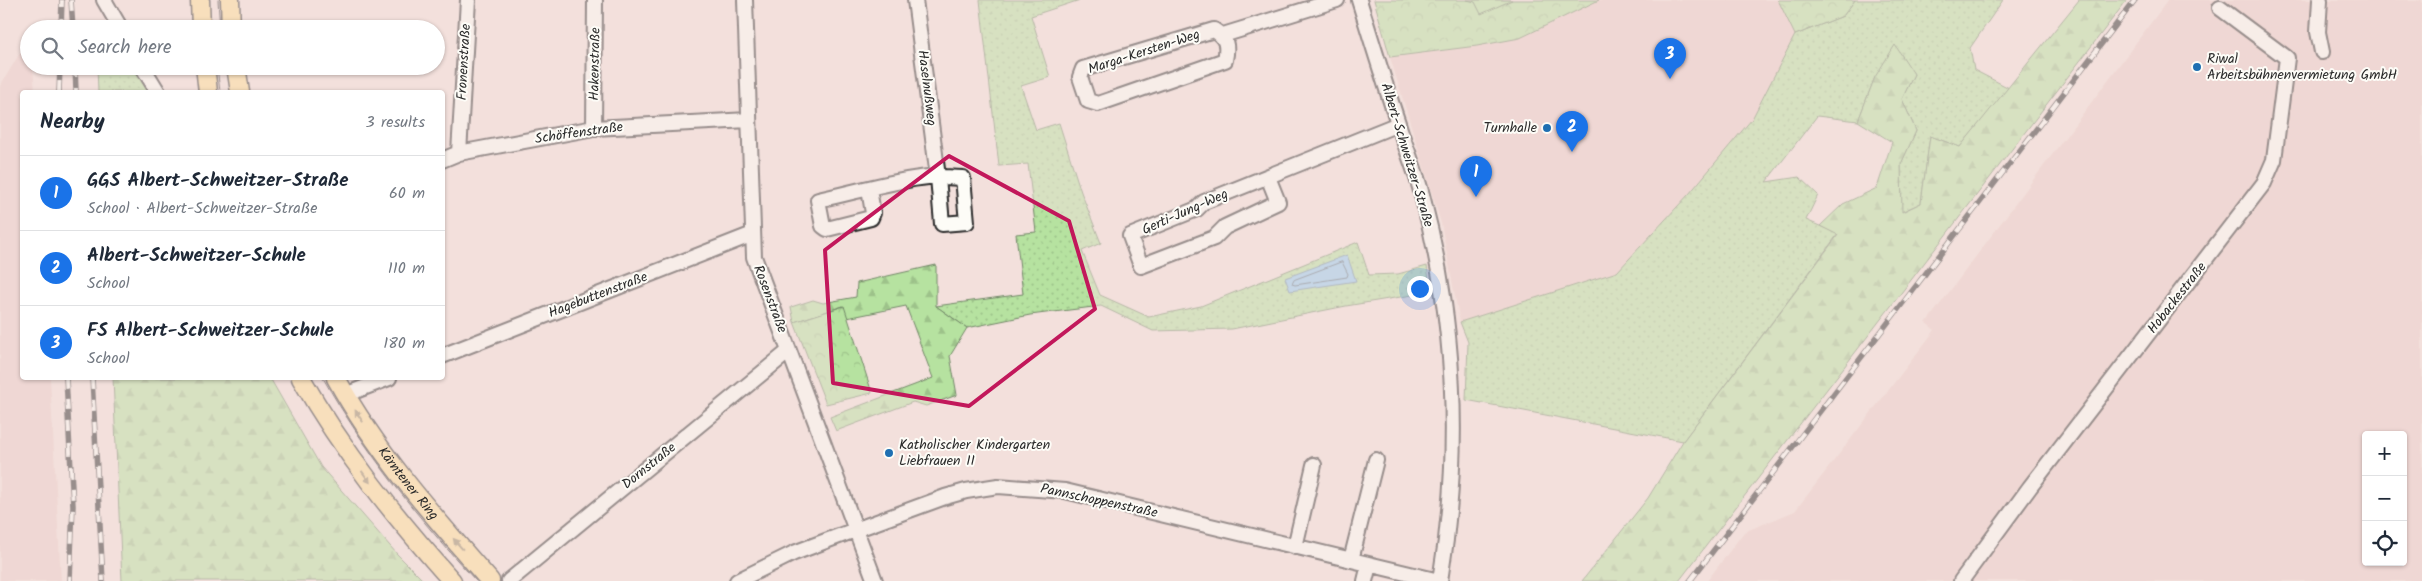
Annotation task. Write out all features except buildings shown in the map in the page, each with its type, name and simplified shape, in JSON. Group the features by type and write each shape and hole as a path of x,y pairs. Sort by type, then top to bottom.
{"main road":[{"path":"200,0 201,20"},
{"path":"230,0 231,20"},
{"path":"206,75 208,90"},
{"path":"237,75 240,90"},
{"path":"302,380 339,440 379,496 452,581"},
{"name":"Kärntener Ring","path":"337,380 345,395 407,485 490,581"}],"street":[{"path":"104,0 116,20"},
{"name":"Fronenstraße","path":"459,153 468,0"},
{"name":"Hakenstraße","path":"594,128 595,0"},
{"name":"Rosenstraße","path":"745,0 754,257 875,581"},
{"name":"Haselnußweg","path":"869,189 928,177 938,177 915,0"},
{"name":"Marga-Kersten-Weg","path":"1223,36 1338,0"},
{"name":"Albert-Schweitzer-Straße","path":"1359,0 1421,193 1448,319 1453,406 1453,482 1448,534 1440,581"},
{"path":"2320,0 2318,32 2322,52"},
{"name":"Hobackestraße","path":"1961,581 2030,487 2264,183 2274,160 2287,58 2220,8"},
{"name":"Marga-Kersten-Weg","path":"1214,30 1223,36 1228,48 1225,60 1098,104 1088,101 1080,77 1084,69 1214,30"},
{"path":"148,75 157,90"},
{"name":"Schöffenstraße","path":"445,159 459,153 594,128 749,120"},
{"name":"Gerti-Jung-Weg","path":"1268,177 1278,202 1225,227 1214,238 1141,266 1130,236 1197,210 1204,202 1398,124"},
{"name":"Hagebuttenstraße","path":"445,355 753,234"},
{"name":"Dornstraße","path":"509,581 790,351"},
{"path":"345,395 384,380"},
{"path":"1351,560 1376,460"},
{"path":"1294,547 1314,464"},
{"name":"Pannschoppenstraße","path":"737,581 794,553 855,530 952,495 998,486 1064,492 1440,581"},
{"path":"1365,581 1369,565"}],"highlighted area":[{"path":"949,156 1069,221 1095,309 969,406 833,383 825,250"}],"shaded area":[{"path":"1599,0 1778,0 1795,35 1752,119 1689,194 1617,272 1460,322 1441,223 1390,57 1477,46 1520,38"},
{"path":"2168,0 2422,0 2422,581 1707,581 1744,532 1795,511 1935,330 1926,323"},
{"path":"20,53 20,75 34,75 35,90 20,90 20,380 50,380 61,581 0,581 0,86"}],"green space":[{"path":"980,0 1080,0 1031,16 1050,77 1021,86 1036,130 1059,123 1081,192 1101,243 1082,251 1100,295 1149,317 1201,306 1358,242 1369,275 1398,274 1427,266 1431,292 1346,306 1232,329 1153,331 1101,306 1030,315 967,328 936,306 1023,294 1016,234 1036,232 1028,164 999,166"},
{"path":"1374,0 1599,0 1520,38 1477,46 1390,57"},
{"path":"1467,0 1512,0 1481,14 1475,2"},
{"path":"1778,0 1855,0 1843,16 1795,35"},
{"path":"1855,0 2003,0 1970,48 1974,70 2009,88 1960,147 1930,136 1921,203 1901,212 1901,164 1916,131 1902,99 1914,74 1875,77 1858,121 1817,116 1766,182 1799,177 1818,195 1806,220 1838,234 1683,441 1466,400 1468,342 1460,322 1617,272 1689,194 1752,119 1795,35 1843,16"},
{"path":"2079,0 2127,0 1679,581 1582,581 1648,498 1683,441 1838,235 1820,226 1843,204 1877,188 1892,142 1858,121 1875,77 1895,45 1914,74 1902,99 1916,131 1901,164 1902,212 1921,203 1930,136 1960,147"},
{"path":"97,75 140,75 149,90 98,90"},
{"path":"936,265 936,306 967,328 950,356 957,395 926,406 913,402 836,431 830,417 933,378 906,306 847,318 843,306 794,322 791,307 813,300 823,303 856,297 857,283"},
{"path":"844,306 872,393 826,404 794,322"},
{"path":"113,380 271,380 321,467 397,554 424,581 122,581"}],"water":[{"path":"1347,255 1356,281 1290,291 1285,278"}],"tram line":[{"path":"218,0 219,20"},
{"path":"218,75 220,90"},
{"path":"324,380 356,432 394,484 413,509 476,581"}],"railway":[{"path":"61,20 62,0"},
{"path":"71,0 72,20"},
{"path":"1690,581 2135,0"},
{"path":"59,90 60,75"},
{"path":"75,75 76,90"},
{"path":"66,380 73,506 70,581"},
{"path":"92,380 103,581"}],"place":[{"name":"Riwal Arbeitsbühnenvermietung GmbH","path":"2197,67"},
{"name":"FS Albert-Schweitzer-Schule","path":"1670,79"},
{"name":"Turnhalle","path":"1547,128"},
{"name":"Albert-Schweitzer-Schule","path":"1572,152"},
{"name":"GGS Albert-Schweitzer-Straße","path":"1476,197"},
{"name":"Katholischer Kindergarten Liebfrauen II","path":"889,453"}]}
